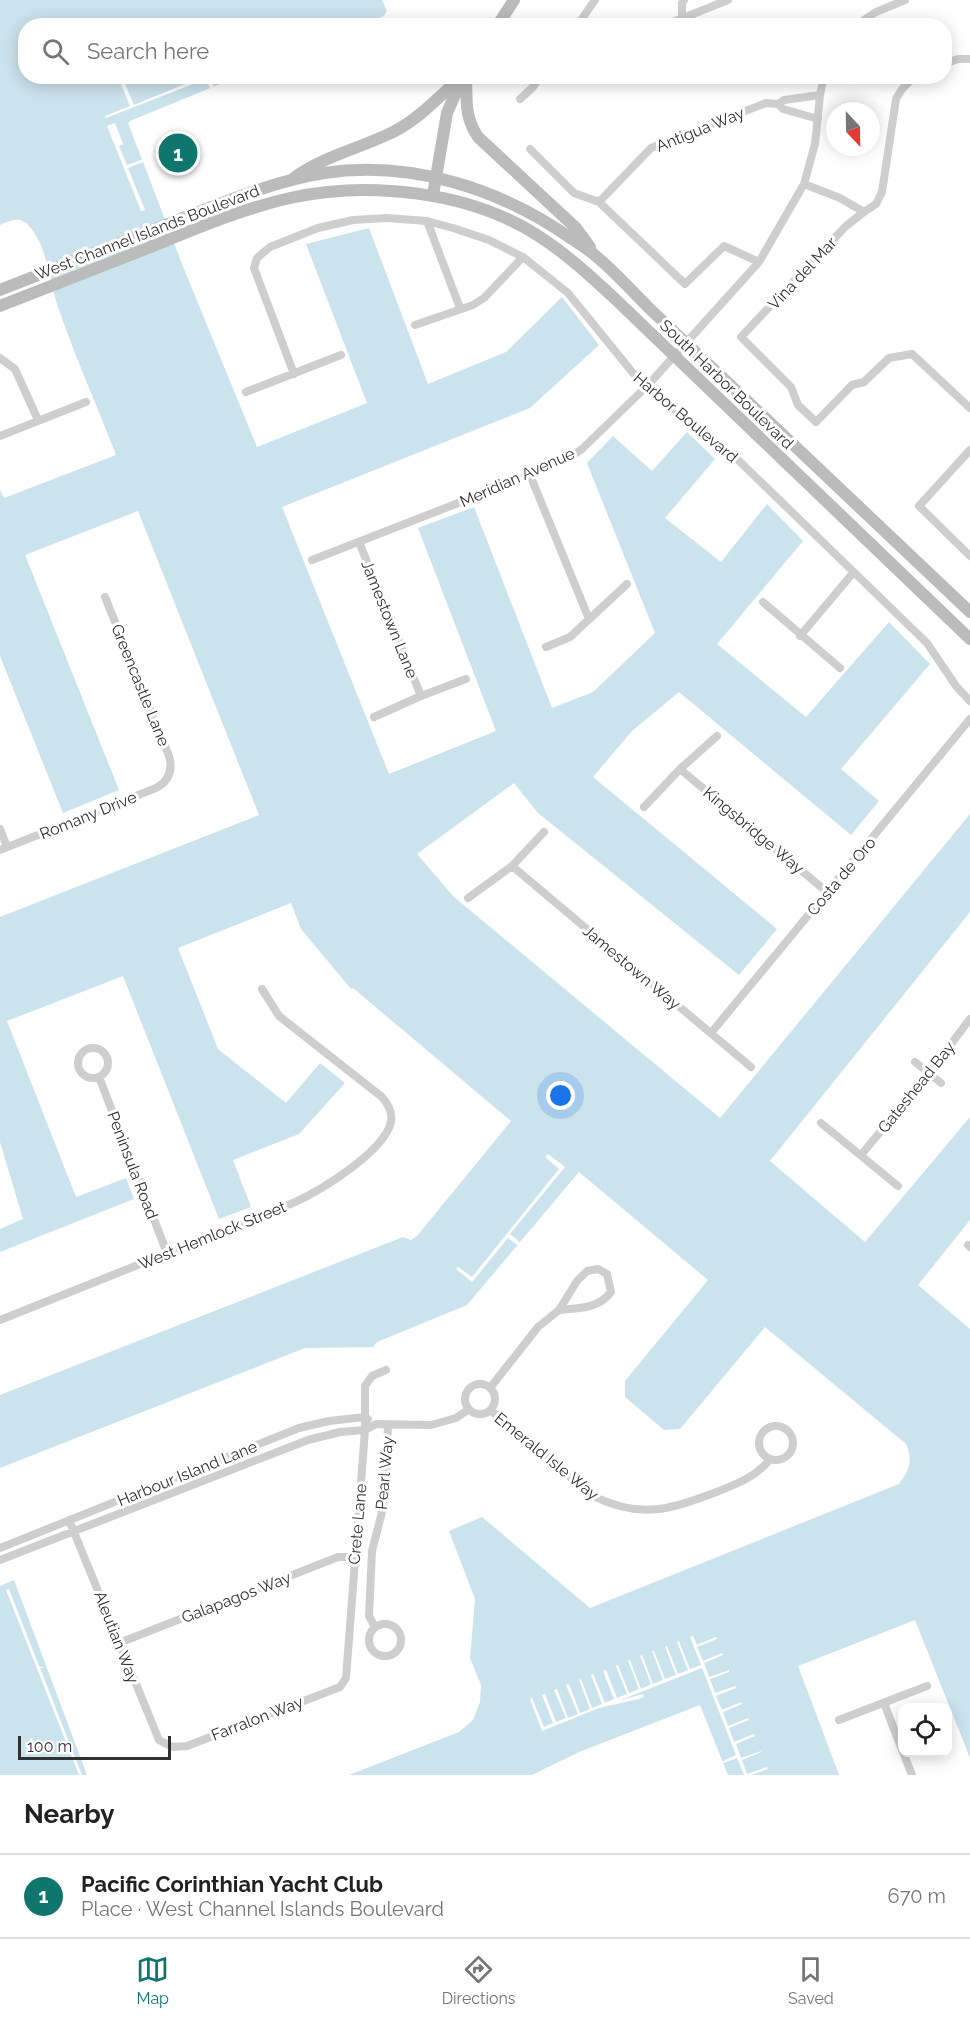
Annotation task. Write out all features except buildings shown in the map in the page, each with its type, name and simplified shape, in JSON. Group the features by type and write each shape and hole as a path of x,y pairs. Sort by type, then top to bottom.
{"main road":[{"path":"502,18 514,0"},
{"path":"503,18 523,0"},
{"path":"291,180 306,169 395,130 417,117 455,84"},
{"path":"433,195 447,113 460,84"},
{"path":"464,84 466,110 471,128 576,228 598,257"},
{"name":"West Channel Islands Boulevard","path":"0,290 219,204 291,180 325,173 365,171 396,172 435,178"},
{"name":"South Harbor Boulevard","path":"435,178 460,183 516,206 562,232 598,257 970,612"},
{"name":"West Channel Islands Boulevard","path":"0,306 224,218 290,198 324,192 357,190 392,190 433,195"},
{"name":"South Harbor Boulevard","path":"433,195 471,205 535,234 580,267 970,639"}],"street":[{"path":"583,18 595,0"},
{"path":"684,0 682,18 728,0"},
{"path":"867,18 905,0"},
{"path":"952,61 970,59"},
{"path":"520,99 535,84"},
{"name":"Meridian Avenue","path":"312,560 530,475 582,449 648,385 759,262 804,184 815,144 822,84"},
{"name":"Vina del Mar","path":"907,84 896,99 882,192 876,204 846,226 741,337 791,387 798,405 816,422 852,385 864,382 889,358 912,354 970,408"},
{"name":"Antigua Way","path":"599,202 651,147 766,103 778,104 784,100 820,95"},
{"path":"790,111 792,99"},
{"path":"778,104 783,109 818,119"},
{"path":"530,149 574,193 599,202 685,284 724,246 759,262"},
{"path":"804,184 840,198 864,212"},
{"name":"Harbor Boulevard","path":"294,374 254,268 256,258 270,248 308,232 353,220 386,218 426,221 489,240 523,257 568,293 633,373 660,398 735,458 927,643 956,686 970,701"},
{"path":"426,221 460,308"},
{"path":"415,326 473,305 484,298 523,257"},
{"path":"246,392 341,355"},
{"path":"0,358 15,369 38,420"},
{"path":"0,436 86,402"},
{"path":"970,450 919,506 970,556"},
{"path":"530,475 589,619"},
{"name":"Jamestown Lane","path":"359,542 421,696"},
{"path":"800,636 853,573"},
{"path":"546,647 570,637 627,584"},
{"name":"Greencastle Lane","path":"105,597 170,756 170,774"},
{"path":"763,602 840,668"},
{"name":"Jamestown Lane","path":"374,717 466,679"},
{"name":"Costa de Oro","path":"711,1033 970,719"},
{"path":"644,807 717,735"},
{"name":"Kingsbridge Way","path":"680,769 827,892"},
{"name":"Romany Drive","path":"4,848 156,788 165,782 170,774"},
{"path":"0,829 4,848"},
{"path":"468,898 512,866 544,832"},
{"name":"Jamestown Way","path":"512,866 751,1067"},
{"name":"West Hemlock Street","path":"0,1320 293,1203 333,1182 363,1158 386,1135 391,1122 391,1111 382,1097 279,1016 261,989"},
{"name":"Gateshead Bay","path":"861,1155 970,1019"},
{"path":"915,1062 941,1083"},
{"name":"Peninsula Road","path":"99,1077 167,1253"},
{"path":"821,1123 898,1186"},
{"path":"490,1388 538,1327 559,1310 574,1286 587,1271 598,1269 607,1274 611,1292 604,1301 592,1306 559,1310"},
{"name":"Crete Lane","path":"340,1687 346,1678 365,1430 365,1386 372,1376 386,1370"},
{"path":"476,1384 490,1388 494,1401 490,1410 482,1414 469,1409 465,1400 467,1390 476,1384"},
{"path":"365,1417 376,1424 431,1425 456,1418 469,1409"},
{"name":"Emerald Isle Way","path":"490,1410 593,1496 628,1509 660,1510 679,1506 743,1481 762,1470 770,1459"},
{"name":"Harbour Island Lane","path":"0,1548 299,1428 329,1421 365,1417"},
{"name":"Harbour Island Lane","path":"0,1560 308,1440 340,1432 365,1430 376,1424"},
{"name":"Pearl Way","path":"375,1627 369,1616 372,1551 385,1494 388,1425"},
{"name":"Emerald Isle Way","path":"776,1426 782,1427 793,1438 792,1449 785,1458 770,1459 761,1451 760,1440 766,1430 776,1426"},
{"name":"Aleutian Way","path":"69,1520 159,1740 172,1747"},
{"name":"Galapagos Way","path":"119,1643 338,1557 354,1557"},
{"path":"839,1720 927,1686"},
{"name":"Farralon Way","path":"172,1747 187,1746 340,1687"},
{"path":"884,1703 898,1738"},
{"path":"905,1757 912,1775"}],"water":[{"path":"0,0 382,0 387,11 384,16 379,18 18,18 18,84 220,84 128,123 184,269 257,447 367,403 306,244 369,228 428,384 506,352 562,297 599,345 530,408 282,507 389,774 496,731 418,528 474,507 552,708 593,692 655,633 587,463 613,436 652,471 687,432 715,459 665,518 721,562 767,504 803,541 717,644 806,717 889,622 930,664 841,769 879,801 851,835 679,692 632,731 593,777 777,929 739,975 538,813 514,783 417,854 454,897 720,1118 970,814 970,912 770,1161 865,1242 970,1117 970,1220 918,1285 970,1329 970,1758 952,1713 952,1703 948,1703 915,1620 798,1666 839,1775 728,1775 700,1705 579,1752 532,1775 349,1775 459,1732 473,1720 480,1702 481,1685 470,1658 475,1599 449,1531 482,1517 590,1608 899,1484 908,1469 910,1460 906,1444 765,1327 680,1429 664,1430 625,1397 625,1381 708,1280 579,1172 467,1305 377,1342 373,1347 305,1348 0,1468 0,1395 403,1237 411,1240 417,1236 511,1121 353,988 351,989 301,929 291,903 178,948 218,1049 286,1103 320,1063 345,1083 299,1134 233,1160 251,1207 219,1219 123,976 7,1021 76,1197 126,1178 134,1199 0,1252 0,1229 23,1219 0,1142 0,917 259,815 138,511 25,555 119,790 63,813 0,656 0,490 4,498 116,455 57,304 40,243 26,223 12,220 0,225"},
{"path":"14,1580 87,1775 0,1775 0,1586"}],"pier":[{"path":"121,84 125,84 134,105 185,84 193,84 106,118 105,116 130,106"},
{"path":"115,123 123,144 119,146 127,165 144,159 145,161 128,168 145,210 141,211 107,126"},
{"path":"548,1154 565,1167 510,1234 522,1244 520,1247 508,1238 472,1282 456,1269 458,1267 472,1277 559,1169 545,1157"},
{"path":"9,1589 39,1666 44,1668 40,1668 82,1775 79,1775 6,1590"},
{"path":"693,1636 697,1645 716,1637 717,1639 697,1647 703,1661 722,1653 723,1655 704,1663 709,1677 729,1670 729,1672 710,1679 715,1693 735,1686 736,1688 716,1696 722,1710 741,1702 742,1704 723,1712 728,1726 748,1718 749,1720 729,1728 734,1742 754,1734 755,1736 736,1744 741,1758 761,1751 742,1760 747,1774 767,1767 768,1769 744,1775 737,1758 723,1763 736,1755 702,1668 618,1701 643,1694 644,1697 639,1699 599,1708 542,1731 530,1699 532,1698 544,1727 553,1723 542,1695 545,1694 556,1722 566,1718 554,1690 557,1689 568,1718 578,1714 566,1685 569,1684 580,1713 590,1709 579,1680 581,1679 592,1708 602,1704 591,1675 593,1674 605,1703 614,1699 603,1671 606,1670 617,1698 627,1694 616,1666 618,1665 629,1693 639,1689 628,1661 630,1660 641,1689 651,1684 640,1656 642,1655 653,1684 663,1680 652,1651 654,1651 665,1679 676,1675 665,1647 667,1646 678,1674 688,1670 677,1642 679,1641 690,1669 701,1665 690,1637"}],"place":[{"name":"Pacific Corinthian Yacht Club","path":"178,153"}]}
